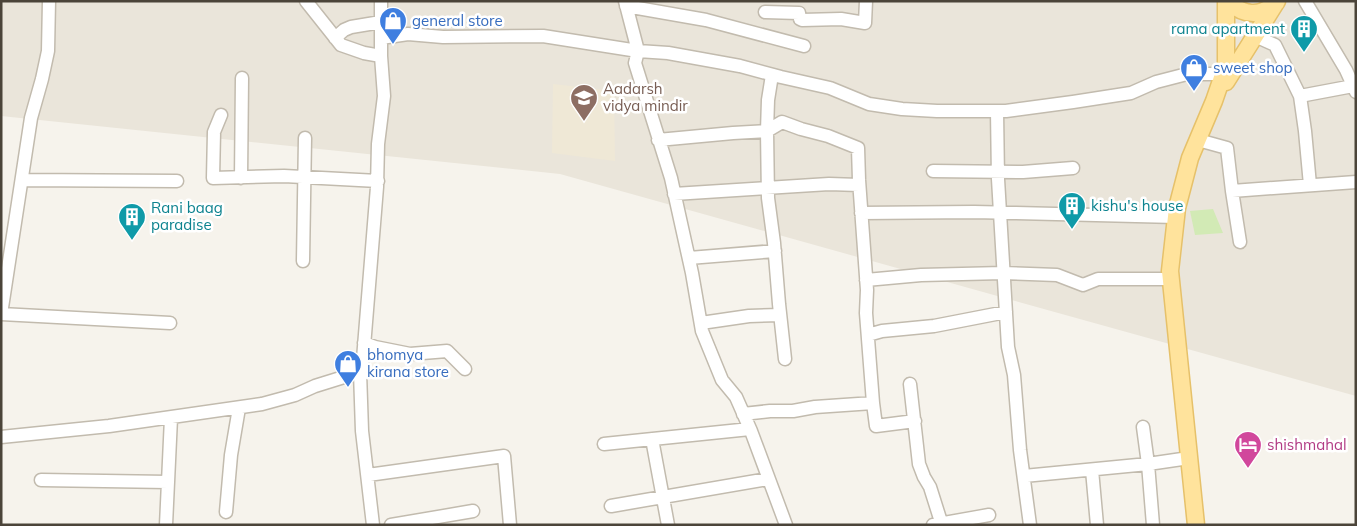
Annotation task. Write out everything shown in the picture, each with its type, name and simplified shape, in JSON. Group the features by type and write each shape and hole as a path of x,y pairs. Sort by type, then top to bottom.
{"main road":[{"path":"1226,1 1237,10 1253,14 1268,9 1277,1"},
{"path":"1196,525 1170,271 1176,217 1190,158 1214,101 1226,66 1226,1"},
{"path":"1214,101 1277,1"}],"street":[{"path":"49,1 48,51 31,118 2,314 170,323"},
{"path":"306,1 341,45 380,56"},
{"path":"372,525 362,431 360,372 363,359 378,181 378,144 384,96 380,56 382,38 381,1"},
{"path":"765,12 799,13 802,20 841,19 865,23 866,1"},
{"path":"1300,96 1354,89 1346,70 1305,1"},
{"path":"786,525 750,429 736,397 718,373 700,323 674,194 635,63 638,51 626,4 706,20 804,46"},
{"path":"335,38 351,27 381,22"},
{"path":"382,38 408,34 452,38 542,36 638,51 703,58 830,88 869,104 937,111 997,111 1073,102 1131,93 1156,82 1187,74 1223,74"},
{"path":"1255,36 1275,45 1300,96 1306,131 1310,185"},
{"path":"772,75 768,100 768,188 785,359"},
{"path":"241,178 242,78"},
{"path":"997,111 998,171 1008,347 1014,375 1030,525"},
{"path":"221,115 214,132 213,178 304,177 378,181"},
{"path":"658,140 733,132 767,131 782,122 801,130 828,136 858,148 868,334 876,426 914,421"},
{"path":"303,261 305,138"},
{"path":"1198,140 1227,148 1240,242"},
{"path":"933,171 1023,172 1073,168"},
{"path":"22,180 176,181"},
{"path":"1232,191 1356,182"},
{"path":"674,194 829,184 859,185"},
{"path":"861,213 1000,212 1176,217"},
{"path":"688,258 775,251"},
{"path":"866,280 921,275 1003,273 1056,275 1083,285 1098,279 1171,279"},
{"path":"868,334 934,326 1006,312"},
{"path":"700,323 749,316 780,315"},
{"path":"364,343 410,354 447,352 465,369"},
{"path":"1,437 171,418 262,404 360,372"},
{"path":"910,384 919,464 930,487 939,524 988,515"},
{"path":"743,414 873,403"},
{"path":"226,512 231,455 239,408"},
{"path":"166,525 171,418"},
{"path":"1143,427 1153,525"},
{"path":"604,444 750,429"},
{"path":"652,439 668,525"},
{"path":"368,475 504,456 510,525"},
{"path":"1024,476 1190,458"},
{"path":"1092,470 1098,525"},
{"path":"611,506 768,479"},
{"path":"41,480 168,482"},
{"path":"391,525 473,511"}],"shaded area":[{"path":"1,1 1356,1 1356,396 560,174 1,116"},
{"name":"Aadarsh vidya mindir","path":"553,84 614,91 615,161 552,153"}],"green space":[{"path":"1213,209 1223,233 1195,235 1190,211"}],"place":[{"name":"general store","path":"393,45"},
{"name":"rama apartment","path":"1304,53"},
{"name":"sweet shop","path":"1194,92"},
{"name":"Aadarsh vidya mindir","path":"584,122"},
{"name":"kishu's house","path":"1072,230"},
{"name":"Rani baag paradise","path":"132,241"},
{"name":"bhomya kirana store","path":"348,388"},
{"name":"shishmahal","path":"1248,469"}]}
